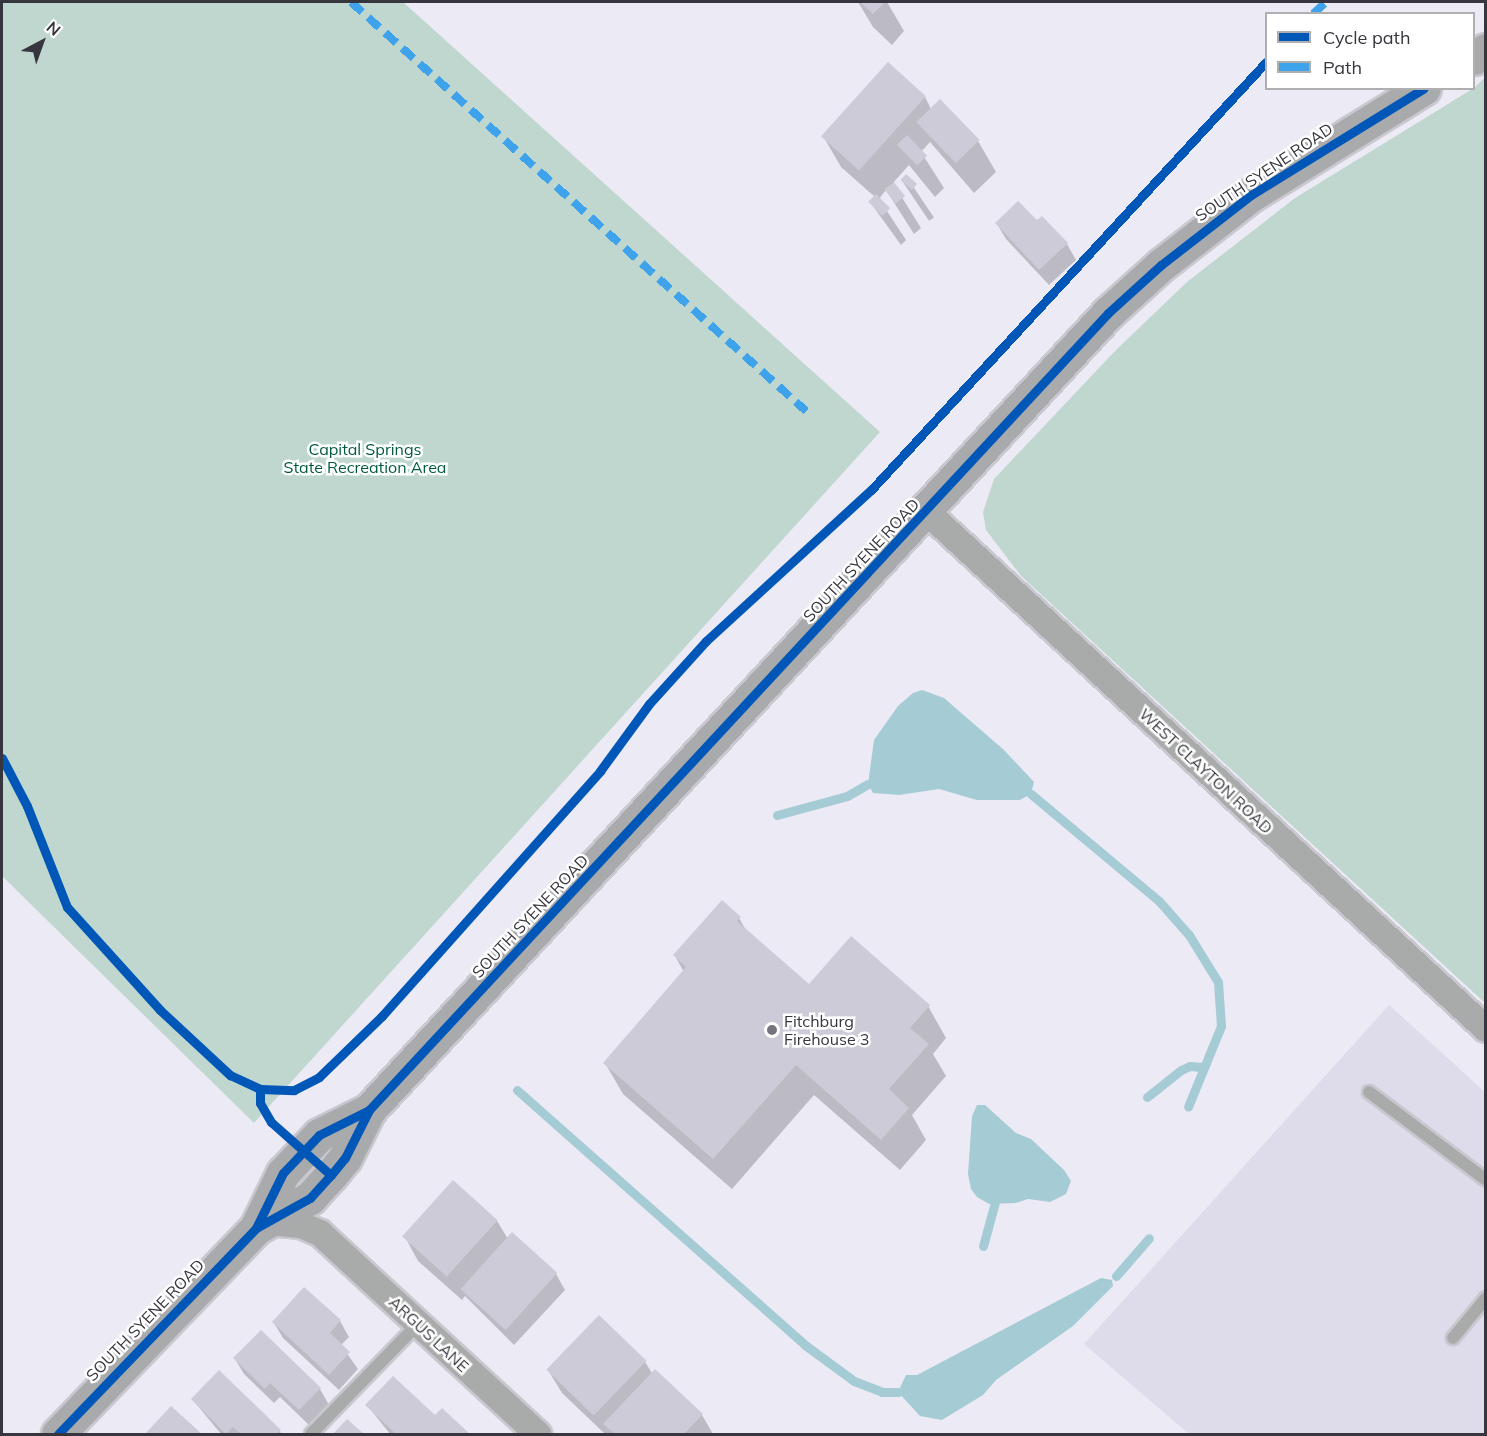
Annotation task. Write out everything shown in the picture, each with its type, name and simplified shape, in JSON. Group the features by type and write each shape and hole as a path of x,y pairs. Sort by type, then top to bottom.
{"street":[{"name":"SOUTH SYENE ROAD","path":"58,1434 261,1225 309,1198 345,1158 369,1110 927,512 1101,320 1161,265 1251,195 1421,90"},
{"name":"WEST CLAYTON ROAD","path":"927,512 1485,1029"},
{"name":"SOUTH SYENE ROAD","path":"261,1225 283,1173 319,1135 369,1110"},
{"name":"ARGUS LANE","path":"309,1198 309,1211 320,1233"},
{"name":"ARGUS LANE","path":"261,1225 302,1225 320,1233 538,1434"}],"lane":[{"path":"1369,1092 1485,1180"},
{"path":"1453,1338 1485,1299"},
{"path":"311,1434 418,1324"}],"shaded area":[{"path":"1389,1005 1485,1092 1485,1434 1189,1434 1084,1344"}],"green space":[{"name":"Capital Springs State Recreation Area","path":"2,2 403,2 880,432 254,1123 2,876"},
{"path":"1485,77 1485,1003 1021,576 986,530 983,512 994,479 1115,351 1187,282 1295,198 1471,90 1475,90 1475,87"}],"water":[{"path":"922,690 944,698 1004,750 1034,782 1031,794 1020,800 977,800 939,789 899,795 873,793 868,784 874,740 898,706 913,693"},
{"path":"977,1105 985,1105 1016,1133 1031,1139 1064,1170 1071,1181 1066,1194 1050,1202 1028,1199 1016,1203 989,1204 977,1197 971,1189 968,1174 972,1116"},
{"path":"1101,1278 1112,1280 1113,1286 1073,1326 996,1380 983,1395 942,1420 920,1416 898,1392 906,1375 917,1375"}],"building":[{"path":"860,2 885,2 873,14"},
{"path":"888,62 926,96 859,170 821,136"},
{"path":"940,99 980,140 956,163 916,122"},
{"path":"907,135 927,156 917,166 897,145"},
{"path":"906,174 917,184 912,190 901,180"},
{"path":"894,182 905,196 896,204 885,189"},
{"path":"876,194 890,208 882,216 868,202"},
{"path":"1018,201 1037,220 1042,216 1068,243 1039,270 995,223"},
{"name":"Fitchburg Firehouse 3","path":"722,900 741,917 737,921 809,984 851,936 930,1005 910,1028 929,1044 889,1089 909,1108 881,1140 796,1065 713,1159 603,1063 686,967 673,955"},
{"path":"453,1180 498,1220 447,1277 402,1236"},
{"path":"512,1232 557,1273 506,1330 460,1289"},
{"path":"304,1287 341,1320 330,1333 350,1352 329,1375 272,1322"},
{"path":"599,1315 646,1361 594,1416 546,1370"},
{"path":"261,1330 321,1388 299,1410 270,1383 265,1389 233,1358"},
{"path":"655,1369 703,1414 684,1434 615,1434 603,1424"},
{"path":"219,1370 281,1430 277,1434 241,1434 233,1427 226,1434 191,1399"},
{"path":"393,1376 435,1415 442,1408 470,1434 396,1434 365,1405"},
{"path":"171,1406 202,1434 145,1434"},
{"path":"347,1419 364,1434 333,1434"}],"waterway":[{"path":"777,815 847,796 868,784"},
{"path":"1031,794 1159,901 1189,935 1218,982 1221,1026 1188,1107"},
{"path":"1147,1097 1181,1070 1190,1066 1202,1067"},
{"path":"517,1090 805,1345 854,1381 882,1392 898,1392"},
{"path":"983,1246 995,1202"},
{"path":"1116,1276 1149,1238"}],"marked path":[{"path":"351,2 806,411"},
{"path":"1315,12 1326,2"}],"cycle path":[{"path":"2,758 27,806 67,907 160,1010 230,1075 260,1089 294,1090 319,1077 382,1016 600,771 649,704 706,641 871,490 1265,63"},
{"path":"256,1228 310,1198 345,1158 369,1110 1108,313 1161,265 1251,195 1421,90"},
{"path":"260,1089 260,1103 271,1122 331,1175"},
{"path":"58,1434 256,1228 283,1173 319,1135 369,1110"}],"place":[{"name":"Fitchburg Firehouse 3","path":"772,1030"}]}
